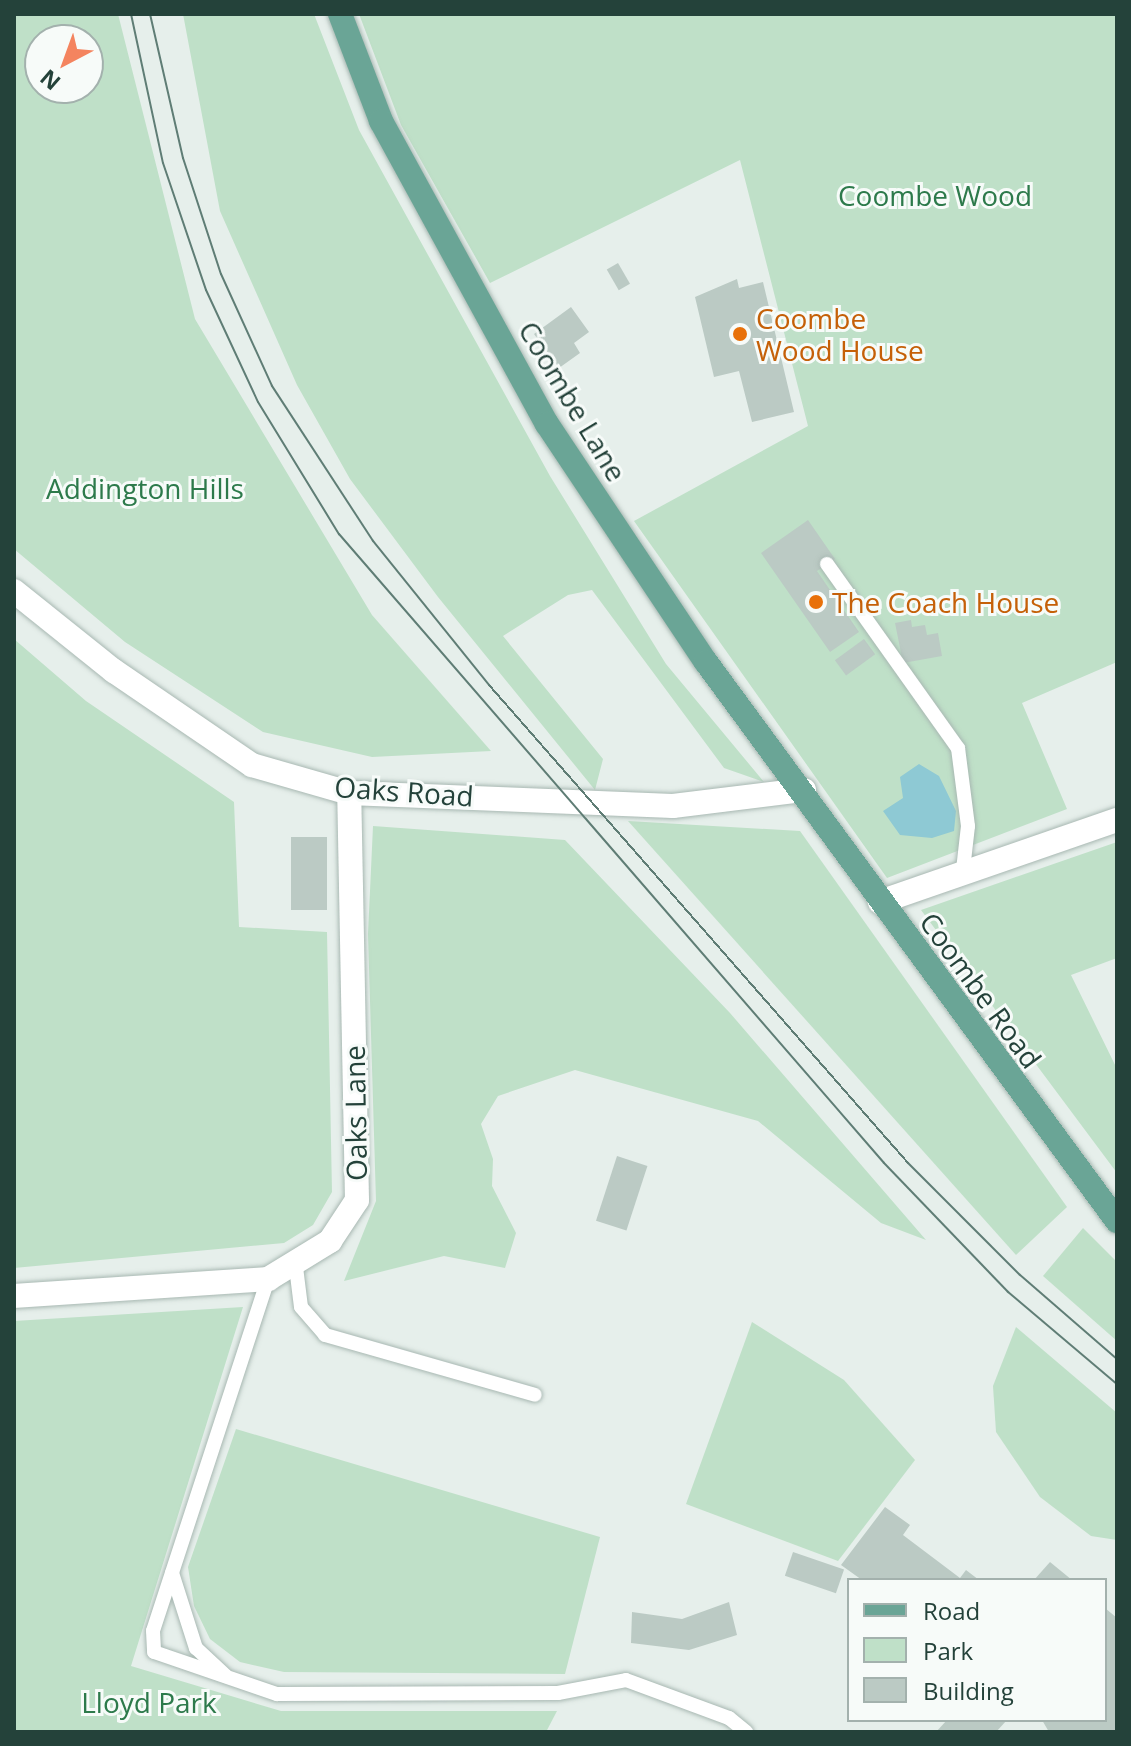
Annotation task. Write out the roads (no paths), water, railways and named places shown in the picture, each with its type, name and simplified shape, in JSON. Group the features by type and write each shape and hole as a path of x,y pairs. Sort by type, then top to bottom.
{"main road":[{"name":"Coombe Lane","path":"340,14 381,121 547,424 706,662 804,790"},
{"name":"Coombe Road","path":"804,790 880,902 1117,1221"}],"street":[{"name":"Oaks Road","path":"14,591 114,671 252,765 349,793 673,806 804,790"},
{"name":"Oaks Lane","path":"14,1296 268,1279 296,1267 330,1241 357,1200 349,793"},
{"path":"880,902 963,870 1117,820"}],"lane":[{"path":"827,564 958,748 968,826 963,870"},
{"path":"296,1267 301,1307 325,1335 535,1395"},
{"path":"268,1279 172,1573 154,1652 277,1694 558,1693 626,1680 729,1718 746,1732"},
{"path":"172,1573 196,1648 229,1678"}],"water":[{"path":"919,764 939,776 956,811 954,831 932,838 900,835 883,811 903,798 900,777"}],"tram line":[{"path":"131,14 163,163 206,290 258,402 339,534 884,1163 1008,1292 1117,1384"},
{"path":"150,14 183,158 221,274 272,386 373,541 489,685 908,1163 1020,1275 1117,1359"}],"place":[{"name":"Coombe Wood House","path":"740,334"},
{"name":"The Coach House","path":"816,602"}],"park label":[{"name":"Coombe Wood","path":"935,195"},
{"name":"Addington Hills","path":"145,488"},
{"name":"Lloyd Park","path":"149,1702"}]}
